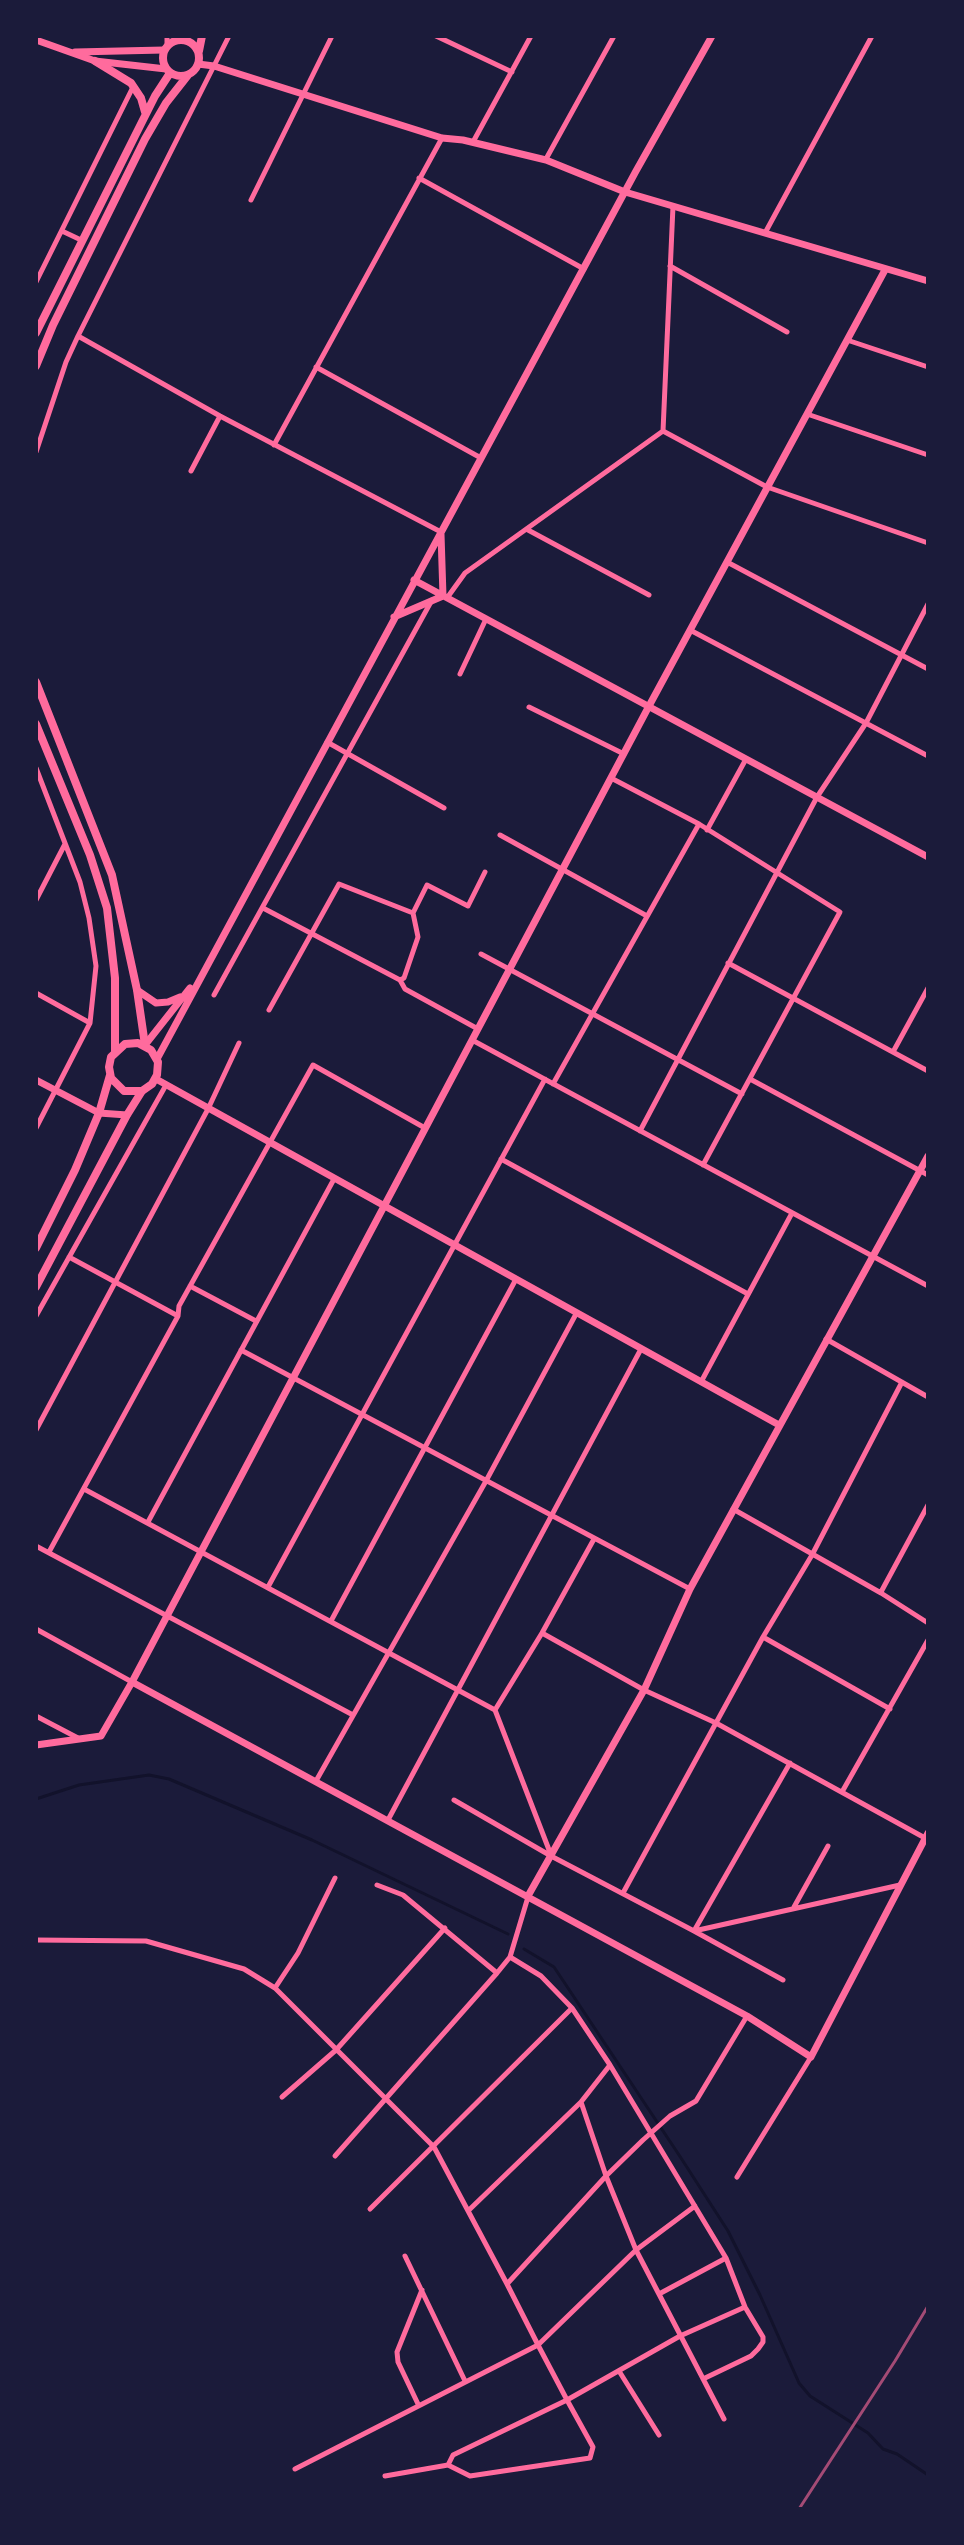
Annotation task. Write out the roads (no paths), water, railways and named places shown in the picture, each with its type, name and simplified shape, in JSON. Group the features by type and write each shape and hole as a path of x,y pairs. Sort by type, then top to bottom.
{"main road":[{"path":"36,366 53,325 159,113 198,64 202,36"},
{"path":"188,75 179,76 168,71 163,60 171,42 192,43 199,52"},
{"path":"95,61 119,74 134,87 145,114"},
{"path":"36,333 168,71"},
{"path":"81,240 93,247"},
{"path":"36,682 112,875 137,990 145,1045 157,1059 159,1069 156,1079 142,1091 127,1115 36,1287"},
{"path":"36,724 90,855 107,908 115,969 115,1051 99,1113 36,1248"},
{"path":"115,1051 128,1043 145,1045"},
{"path":"110,1074 122,1090 142,1091"}],"street":[{"path":"36,452 66,362 78,336 229,36"},
{"path":"251,200 332,36"},
{"path":"436,36 512,72"},
{"path":"473,142 531,36"},
{"path":"546,160 614,36"},
{"path":"157,1059 414,580 712,36"},
{"path":"765,234 872,36"},
{"path":"36,40 95,61 168,71"},
{"path":"73,52 171,42"},
{"path":"198,64 214,66 442,138 473,142 546,160 625,192 928,281"},
{"path":"36,282 134,87"},
{"path":"274,445 442,138"},
{"path":"419,178 584,269"},
{"path":"663,431 673,206"},
{"path":"62,231 81,240"},
{"path":"670,266 787,332"},
{"path":"36,1745 101,1736 649,706 885,270"},
{"path":"78,336 220,416 441,532"},
{"path":"847,340 928,367"},
{"path":"316,367 481,458"},
{"path":"807,414 928,455"},
{"path":"191,471 220,416"},
{"path":"663,431 767,487 928,543"},
{"path":"394,617 445,597 465,573 663,431"},
{"path":"528,530 649,595"},
{"path":"441,532 445,597"},
{"path":"727,562 928,669"},
{"path":"414,580 928,857"},
{"path":"214,995 432,600"},
{"path":"640,1131 817,797 866,723 928,604"},
{"path":"460,674 486,619"},
{"path":"690,630 928,756"},
{"path":"529,707 624,754"},
{"path":"327,742 444,808"},
{"path":"707,830 746,759"},
{"path":"36,768 80,882 94,945 95,993 90,1023 36,1128"},
{"path":"611,778 699,824 840,912 703,1165"},
{"path":"553,1084 699,824"},
{"path":"500,835 647,916"},
{"path":"36,900 65,843"},
{"path":"400,980 404,978 418,937 413,913 427,885 468,906 485,872"},
{"path":"269,1010 339,884 413,913"},
{"path":"263,908 400,980 405,989 478,1029"},
{"path":"481,954 742,1094"},
{"path":"728,963 928,1071"},
{"path":"145,1045 201,974"},
{"path":"893,1052 928,988"},
{"path":"137,990 150,1001 161,1004 186,994"},
{"path":"36,993 90,1023"},
{"path":"472,1040 928,1286"},
{"path":"36,1430 208,1109 239,1043"},
{"path":"49,1552 178,1316 179,1306 313,1065 425,1128"},
{"path":"156,1079 779,1425"},
{"path":"268,1587 545,1079"},
{"path":"750,1079 928,1175"},
{"path":"36,1080 99,1113 127,1115"},
{"path":"36,1316 166,1085"},
{"path":"335,2156 510,1957 528,1896 644,1690 690,1589 928,1156"},
{"path":"501,1159 748,1294"},
{"path":"148,1522 334,1179"},
{"path":"701,1382 792,1213"},
{"path":"69,1257 178,1316"},
{"path":"331,1621 515,1281"},
{"path":"190,1286 257,1321"},
{"path":"316,1781 486,1481 576,1314"},
{"path":"826,1339 928,1397"},
{"path":"388,1820 641,1349"},
{"path":"241,1350 690,1589"},
{"path":"623,1893 763,1637 812,1555 902,1382"},
{"path":"84,1489 495,1710 551,1856"},
{"path":"881,1593 928,1505"},
{"path":"733,1509 928,1623"},
{"path":"495,1710 594,1539"},
{"path":"36,1546 353,1715"},
{"path":"36,1629 747,2016 811,2057"},
{"path":"542,1633 644,1690 716,1723 927,1835 811,2057 737,2177"},
{"path":"763,1637 890,1709"},
{"path":"842,1792 928,1640"},
{"path":"36,1716 79,1739"},
{"path":"694,1931 790,1763"},
{"path":"454,1800 551,1856 783,1980"},
{"path":"793,1908 828,1846"},
{"path":"275,1988 298,1953 335,1878"},
{"path":"377,1885 403,1895 497,1973"},
{"path":"694,1931 901,1885"},
{"path":"282,2097 336,2050 445,1928"},
{"path":"36,1940 146,1941 244,1969 275,1988 434,2147 593,2447 590,2458 470,2476 448,2465 385,2476"},
{"path":"510,1957 541,1976 572,2008 610,2065 726,2258 763,2342 751,2356 703,2379"},
{"path":"370,2209 572,2008"},
{"path":"507,2284 643,2140 670,2116 696,2101 747,2016"},
{"path":"469,2210 581,2102 610,2065"},
{"path":"581,2102 636,2250 724,2419"},
{"path":"295,2469 538,2345 636,2250 695,2206"},
{"path":"405,2256 465,2381"},
{"path":"659,2294 726,2258"},
{"path":"418,2404 398,2362 397,2352 422,2290"},
{"path":"448,2465 453,2455 567,2400 680,2336 745,2307"},
{"path":"619,2371 659,2435"}],"waterway":[{"path":"36,1799 79,1785 149,1775 169,1779 312,1840 508,1934"},
{"path":"524,1949 554,1967 728,2231 799,2383 810,2396 868,2433 883,2449 897,2454 928,2475"}],"railway":[{"path":"799,2509 928,2306"}]}
